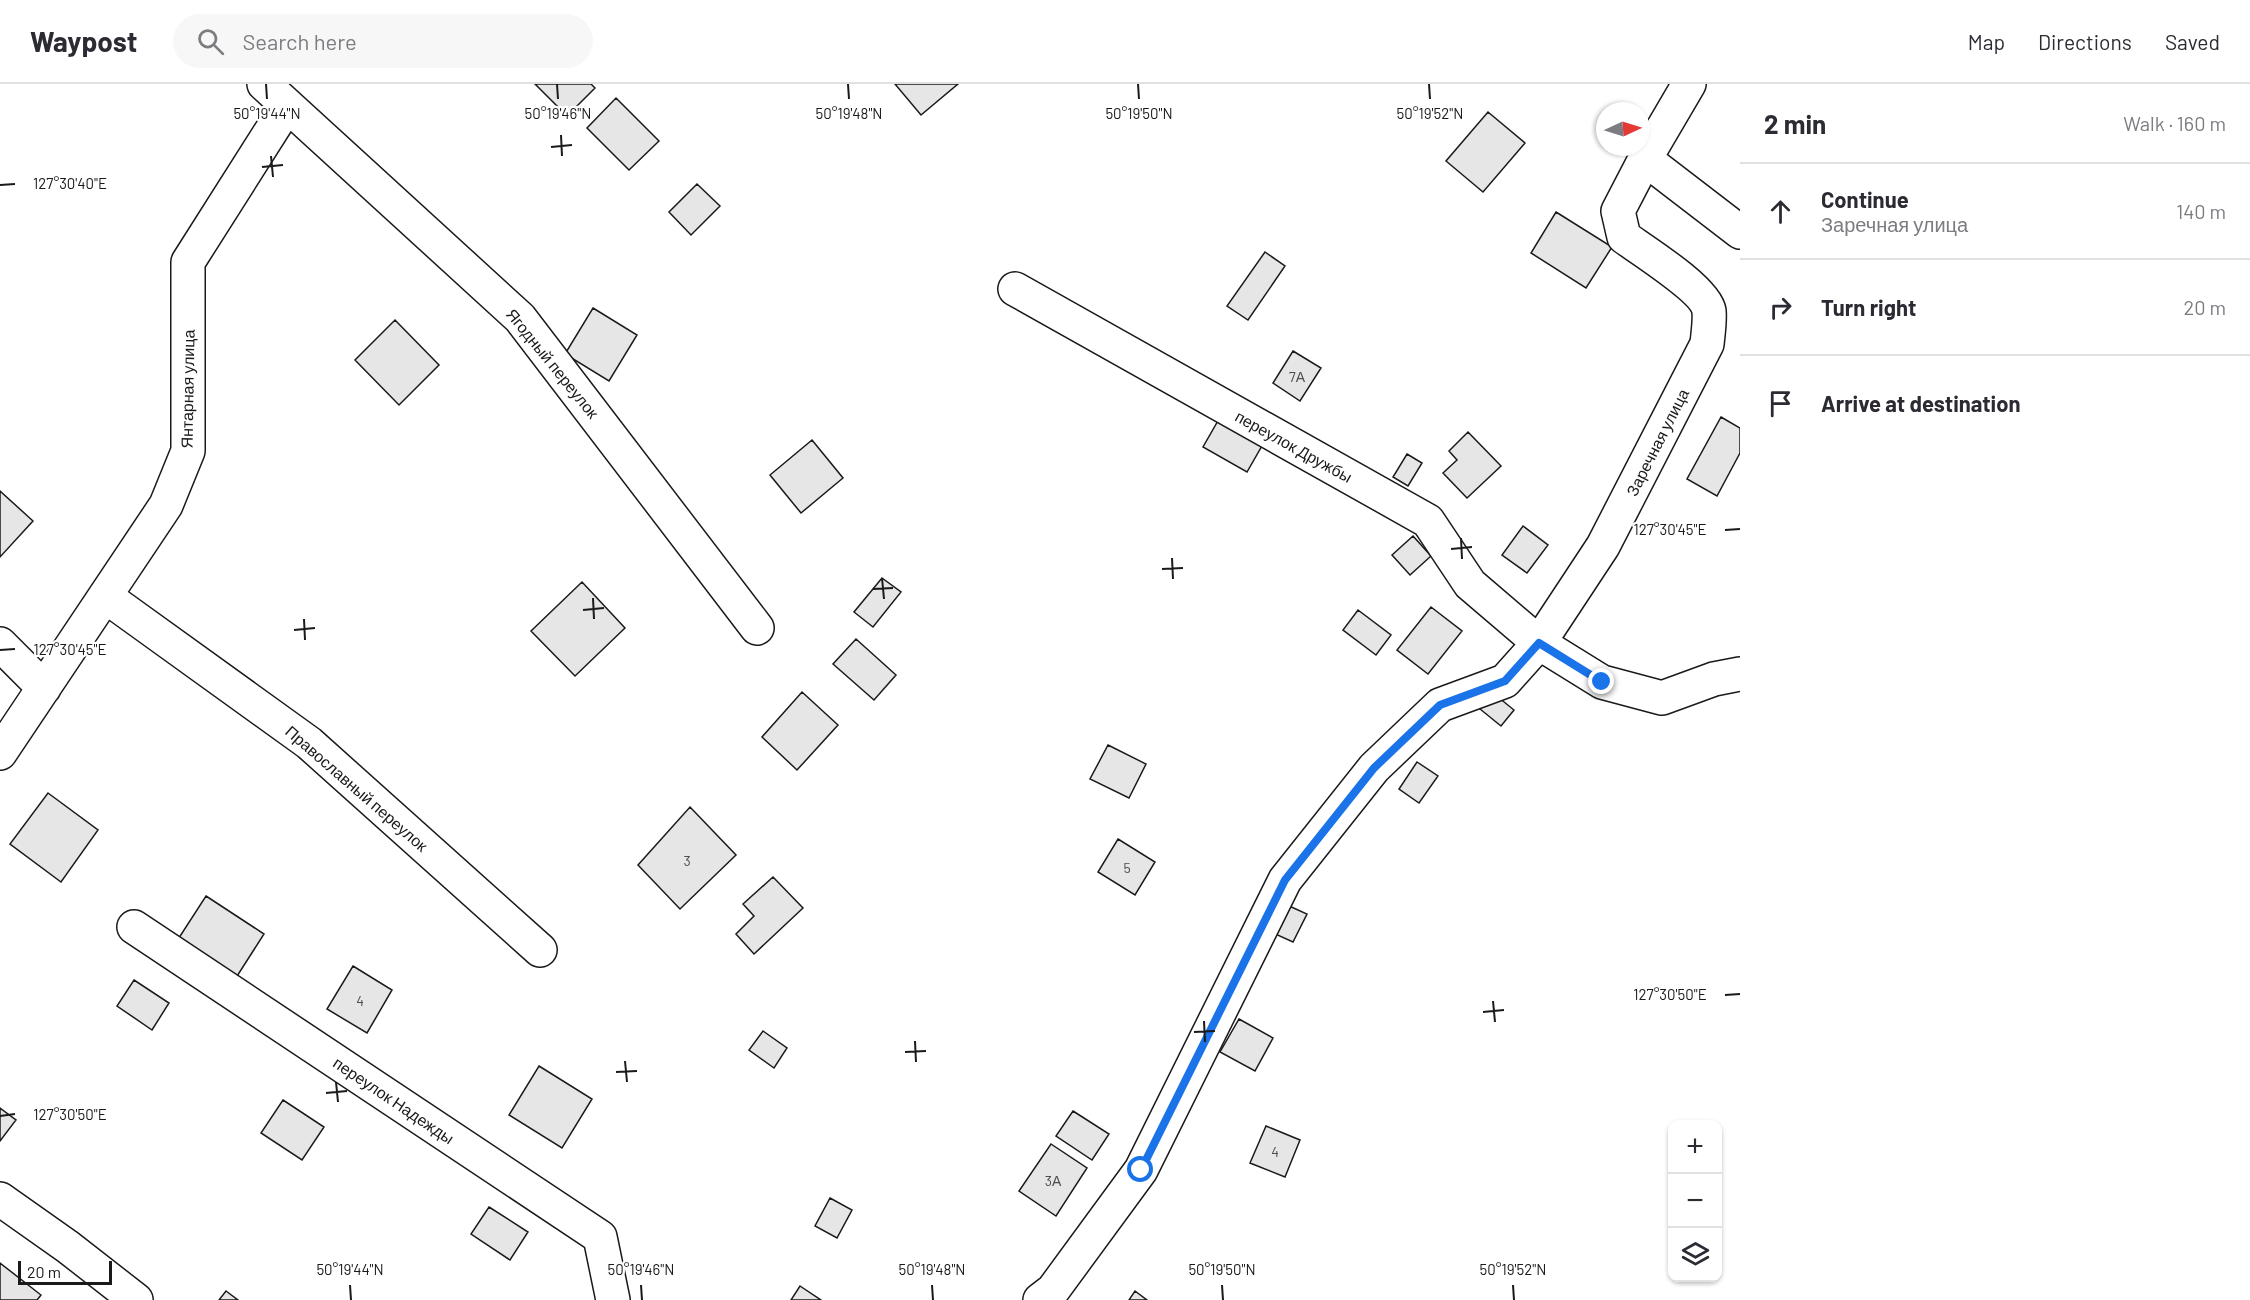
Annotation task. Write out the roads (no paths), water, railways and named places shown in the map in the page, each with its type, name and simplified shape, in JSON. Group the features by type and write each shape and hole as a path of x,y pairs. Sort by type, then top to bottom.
{"street":[{"name":"Ягодный переулок","path":"264,84 282,95 520,318 757,628"},
{"name":"Заречная улица","path":"1040,1300 1053,1290 1141,1170 1285,880 1374,768 1440,705 1505,681 1539,643 1603,546 1707,344 1709,309 1695,290 1624,237 1618,211 1645,159 1689,84"},
{"name":"Янтарная улица","path":"0,753 166,505 188,451 188,262 282,95"},
{"path":"1645,159 1740,232"},
{"name":"переулок Дружбы","path":"1015,289 1428,521 1470,584 1539,643 1602,682 1662,698 1714,679 1740,674"},
{"name":"Православный переулок","path":"105,596 309,743 540,950"},
{"path":"0,644 44,688"},
{"name":"переулок Надежды","path":"134,927 600,1237 613,1300"},
{"path":"0,1199 68,1247 136,1300"}]}
